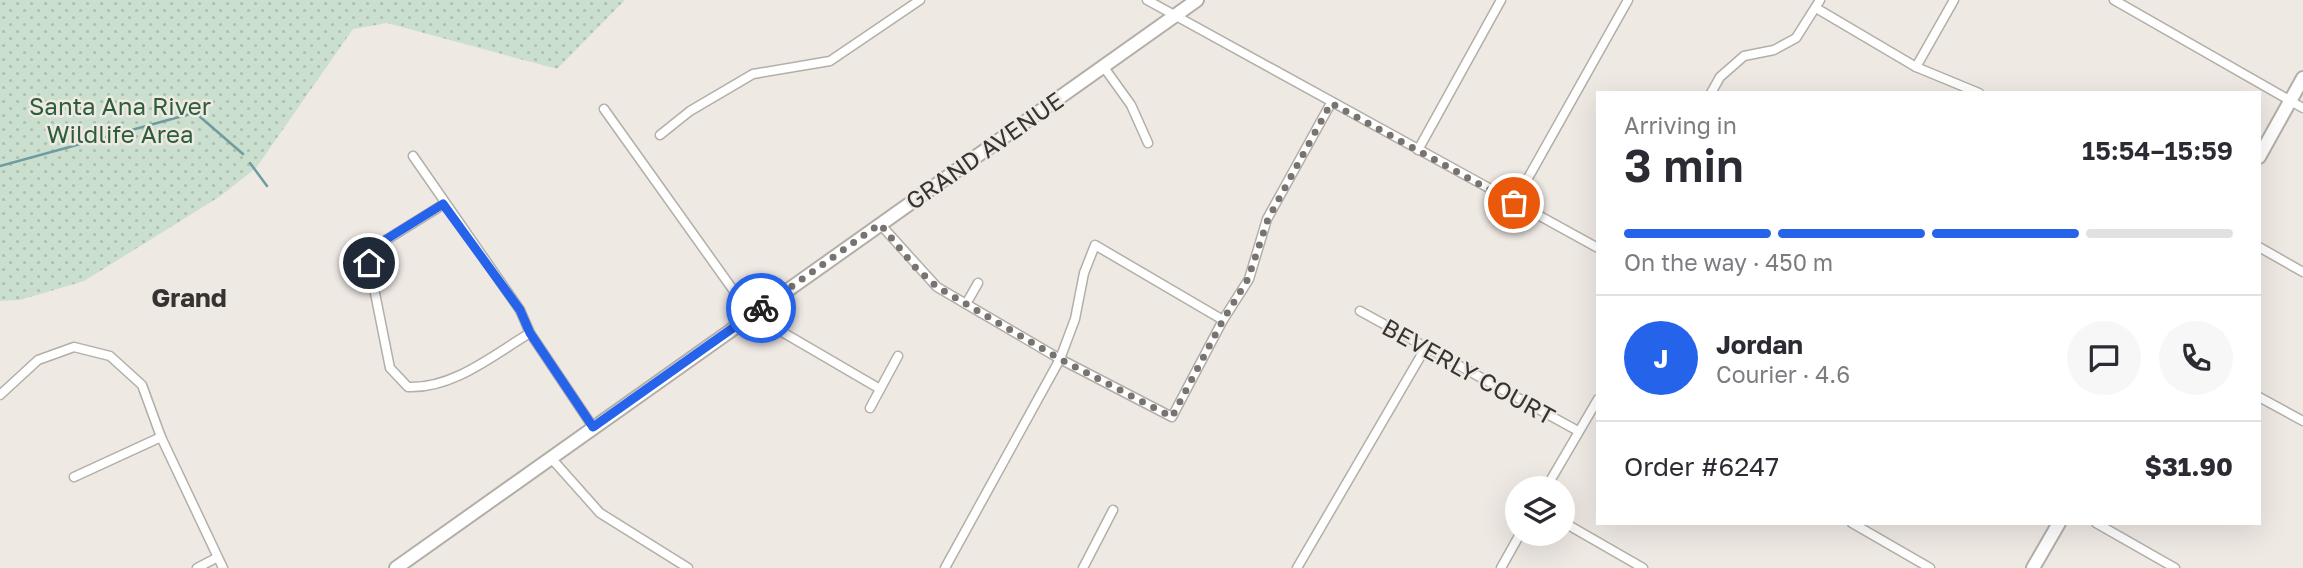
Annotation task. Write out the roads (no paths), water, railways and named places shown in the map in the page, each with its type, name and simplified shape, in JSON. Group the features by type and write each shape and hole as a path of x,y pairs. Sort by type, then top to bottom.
{"street":[{"path":"660,135 690,111 753,74 830,61 920,0"},
{"path":"1146,0 1596,247"},
{"name":"GRAND AVENUE","path":"396,568 1197,0"},
{"path":"1418,150 1502,0"},
{"path":"1514,203 1628,0"},
{"path":"1916,67 1954,0"},
{"path":"2114,0 2303,108"},
{"path":"1712,91 1720,77 1744,56 1774,50 1796,38 1818,4 1916,67 1974,91"},
{"path":"1103,66 1131,105 1148,143"},
{"path":"2261,153 2303,78"},
{"path":"880,224 915,267 937,287 1060,359 1172,417 1223,320 1248,279 1268,219 1331,103"},
{"path":"604,110 755,312 784,333 880,389"},
{"path":"413,156 443,204 520,310 530,333 593,427"},
{"path":"443,204 377,245 369,263 390,368 408,387 426,388 444,383 530,333"},
{"path":"945,568 1060,359 1075,319 1084,273 1095,245 1223,320"},
{"path":"2261,248 2303,272"},
{"path":"967,304 978,283"},
{"name":"BEVERLY COURT","path":"1360,311 1578,431"},
{"path":"0,395 38,360 74,347 110,356 142,385 161,437 223,568"},
{"path":"1297,568 1426,347"},
{"path":"870,408 898,356"},
{"path":"2261,398 2303,421"},
{"path":"1553,476 1596,402"},
{"name":"BEVERLY COURT","path":"1587,416 1596,421"},
{"path":"74,477 161,437"},
{"path":"551,458 600,513 688,568"},
{"path":"1084,568 1113,510"},
{"path":"1855,525 1930,568"},
{"path":"2033,568 2058,525"},
{"path":"2100,525 2175,568"},
{"path":"1575,529 1643,568"},
{"path":"1501,568 1513,546"},
{"path":"197,568 216,558"}],"waterway":[{"path":"0,166 190,114 198,115 243,154"},
{"path":"250,163 267,186"}],"district":[{"name":"Grand","path":"189,297"}],"park label":[{"name":"Santa Ana River Wildlife Area","path":"120,119"}]}
